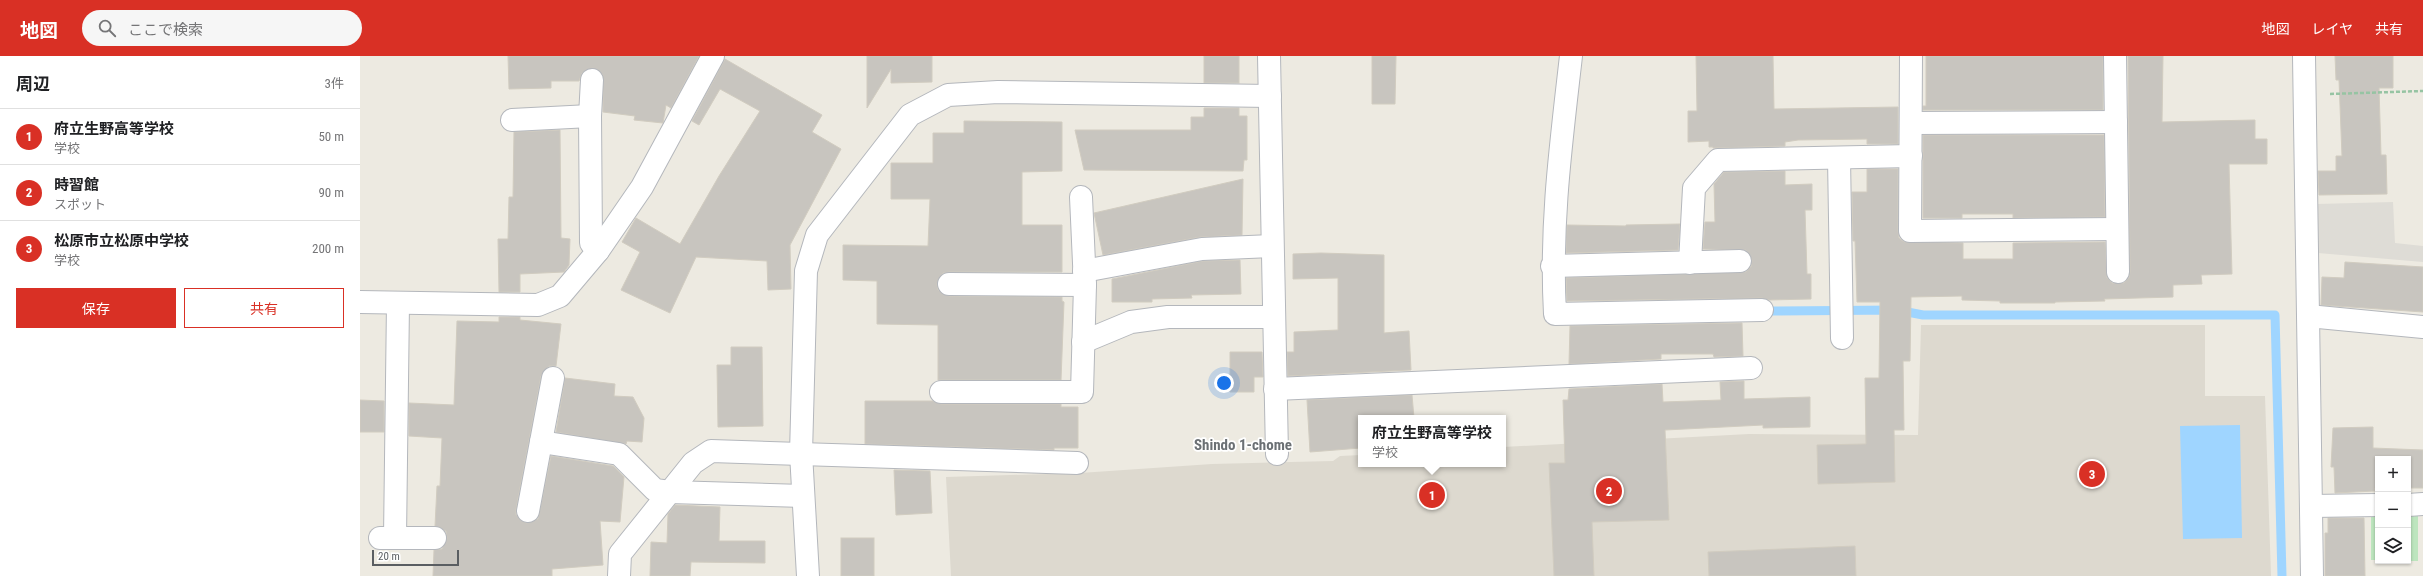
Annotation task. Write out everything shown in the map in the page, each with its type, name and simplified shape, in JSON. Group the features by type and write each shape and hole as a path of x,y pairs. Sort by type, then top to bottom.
{"street":[{"path":"360,302 538,305 560,296 598,251 642,187 713,56"},
{"path":"1269,56 1277,454"},
{"path":"1571,56 1554,207 1552,266 1555,314 1762,310"},
{"path":"1911,56 1910,231 2117,229"},
{"path":"2115,56 2118,272"},
{"path":"2304,56 2312,576"},
{"path":"592,80 590,116 591,243 598,251"},
{"path":"808,576 800,453 806,271 817,235 910,115 948,95 998,92 1270,96"},
{"path":"512,120 590,116"},
{"path":"1911,123 2116,122"},
{"path":"1690,263 1694,188 1718,160 1911,156"},
{"path":"1839,158 1842,338"},
{"path":"941,392 1082,392 1084,278 1081,197"},
{"path":"949,284 1084,278 1202,249 1272,246"},
{"path":"1552,266 1740,261"},
{"path":"398,303 387,538 435,538"},
{"path":"2308,316 2423,327"},
{"path":"1083,342 1131,322 1168,317 1274,317"},
{"path":"1275,389 1751,368"},
{"path":"528,511 554,378"},
{"path":"541,442 620,454 655,490 670,492 803,496"},
{"path":"619,576 620,554 693,463 711,451 1077,463"},
{"path":"2411,505 2423,504"},
{"path":"2312,506 2375,505"}],"path":[{"path":"2304,95 2423,91"}],"shaded area":[{"path":"2393,202 2395,243 2423,246 2423,262 2318,253 2317,204"},
{"path":"1921,325 2205,325 2205,396 2265,396 2271,576 951,576 946,477 1080,473 1212,464 1333,461 1340,456 1358,455 1358,467 1506,467 1506,447 1749,434 1918,435"}],"green space":[{"path":"2371,514 2375,514 2375,560 2371,560"},
{"path":"2411,515 2418,515 2418,561 2411,561"}],"water":[{"path":"2240,425 2242,538 2183,539 2180,426"}],"building":[{"path":"508,56 699,56 671,108 666,105 663,123 634,120 635,116 603,112 603,75 593,68 582,73 579,81 551,81 551,88 509,89"},
{"path":"867,56 932,56 932,82 891,83 891,69 867,108"},
{"path":"1204,56 1239,56 1239,83 1204,83"},
{"path":"1372,56 1396,56 1395,104 1372,104"},
{"path":"1696,56 1773,56 1774,109 1898,107 1898,144 1867,144 1867,139 1798,140 1785,142 1785,146 1713,148 1709,147 1709,141 1688,142 1688,111 1697,111"},
{"path":"1926,56 2103,56 2103,110 1923,110 1923,106 1926,106"},
{"path":"2128,56 2163,56 2162,122 2255,120 2255,139 2267,139 2267,164 2229,164 2232,274 2201,275 2202,284 2173,285 2173,297 2104,299 2105,301 2055,303 2000,303 2000,301 1962,300 1962,296 1911,297 1910,361 1903,361 1904,430 1894,430 1895,482 1818,484 1817,445 1866,444 1865,378 1879,378 1880,302 1857,302 1855,241 1853,241 1852,192 1867,192 1867,169 1898,169 1898,231 1899,238 1904,242 1963,243 1963,259 2013,259 2013,243 2105,242 2107,278 2112,283 2124,283 2129,278 2130,272"},
{"path":"2335,56 2393,56 2393,88 2379,88 2381,155 2386,155 2387,194 2319,195 2318,171 2336,171 2336,156 2342,156 2339,80 2336,80"},
{"path":"725,59 822,115 812,132 841,149 790,245 791,289 768,290 767,261 696,257 670,313 621,290 640,252 622,242 636,218 680,244 719,176 760,111 720,89 699,125 692,121"},
{"path":"1204,108 1239,108 1239,116 1247,116 1247,160 1244,160 1243,171 1084,170 1075,130 1191,130 1191,117 1204,117"},
{"path":"964,121 1062,122 1062,171 1022,172 1022,225 1062,225 1062,272 949,272 943,273 937,284 938,290 949,296 1062,297 1062,301 1064,302 1061,380 938,380 938,325 877,324 877,281 843,280 843,245 928,246 930,199 891,199 891,163 933,163 933,133 964,133"},
{"path":"560,130 561,238 570,239 569,265 564,272 520,274 520,292 499,292 498,239 508,239 509,197 513,197 514,132"},
{"path":"1923,135 2104,135 2105,217 2013,218 2013,214 1962,214 1962,218 1923,218"},
{"path":"1785,171 1785,185 1812,184 1812,210 1805,210 1807,274 1811,274 1811,299 1769,300 1762,298 1567,301 1566,278 1746,272 1751,267 1752,260 1746,250 1703,249 1705,222 1715,222 1714,184 1724,172"},
{"path":"1243,179 1242,235 1200,237 1103,255 1094,213"},
{"path":"1680,224 1678,250 1566,253 1567,225 1626,226"},
{"path":"1321,253 1384,255 1384,333 1409,331 1411,370 1288,376 1287,352 1294,352 1294,332 1338,330 1338,278 1293,279 1293,254"},
{"path":"1240,260 1241,294 1191,295 1192,298 1152,299 1152,302 1112,302 1112,279 1203,261"},
{"path":"2345,262 2423,267 2423,312 2321,305 2322,277 2344,278"},
{"path":"499,317 520,317 520,320 561,324 556,366 549,366 541,376 516,515 526,523 538,519 551,456 613,466 624,477 620,522 600,521 603,565 552,569 552,576 433,576 434,550 442,549 447,538 446,531 435,526 437,486 440,486 442,438 409,436 409,403 454,405 457,321 499,322"},
{"path":"1742,323 1743,356 1714,357 1713,354 1661,354 1661,359 1569,364 1570,326"},
{"path":"731,347 762,347 763,426 718,427 717,365 731,365"},
{"path":"1230,352 1262,352 1263,377 1254,377 1254,392 1230,392"},
{"path":"565,378 615,384 614,396 633,397 644,418 642,442 627,441 626,444 556,432"},
{"path":"1744,381 1744,399 1810,397 1810,427 1763,428 1763,425 1665,430 1669,520 1592,522 1594,576 1554,576 1549,463 1565,463 1563,400 1568,400 1569,389 1662,384 1663,402 1721,400 1720,382"},
{"path":"1412,395 1414,415 1358,415 1358,448 1310,452 1307,400"},
{"path":"360,400 384,401 384,432 360,432"},
{"path":"865,401 933,401 941,404 1061,404 1061,407 1078,407 1078,448 1054,448 1054,450 865,444"},
{"path":"2373,427 2373,448 2423,450 2423,488 2411,488 2411,456 2375,456 2375,491 2335,493 2334,467 2331,467 2333,428"},
{"path":"894,470 930,471 932,513 896,515"},
{"path":"675,505 720,507 719,541 765,541 765,563 691,562 690,576 650,576 651,542 667,543 668,514"},
{"path":"2328,518 2364,518 2365,576 2325,576 2325,533 2328,533"},
{"path":"841,538 874,538 874,576 841,576"},
{"path":"1855,546 1856,576 1709,576 1708,552"}],"waterway":[{"path":"1769,311 1897,310 1923,315 2275,315 2282,576"}],"place":[{"name":"松原市立松原中学校","path":"2092,474"},
{"name":"時習館","path":"1609,491"},
{"name":"府立生野高等学校","path":"1432,495"}],"district":[{"name":"Shindo 1-chome","path":"1243,445"}]}
